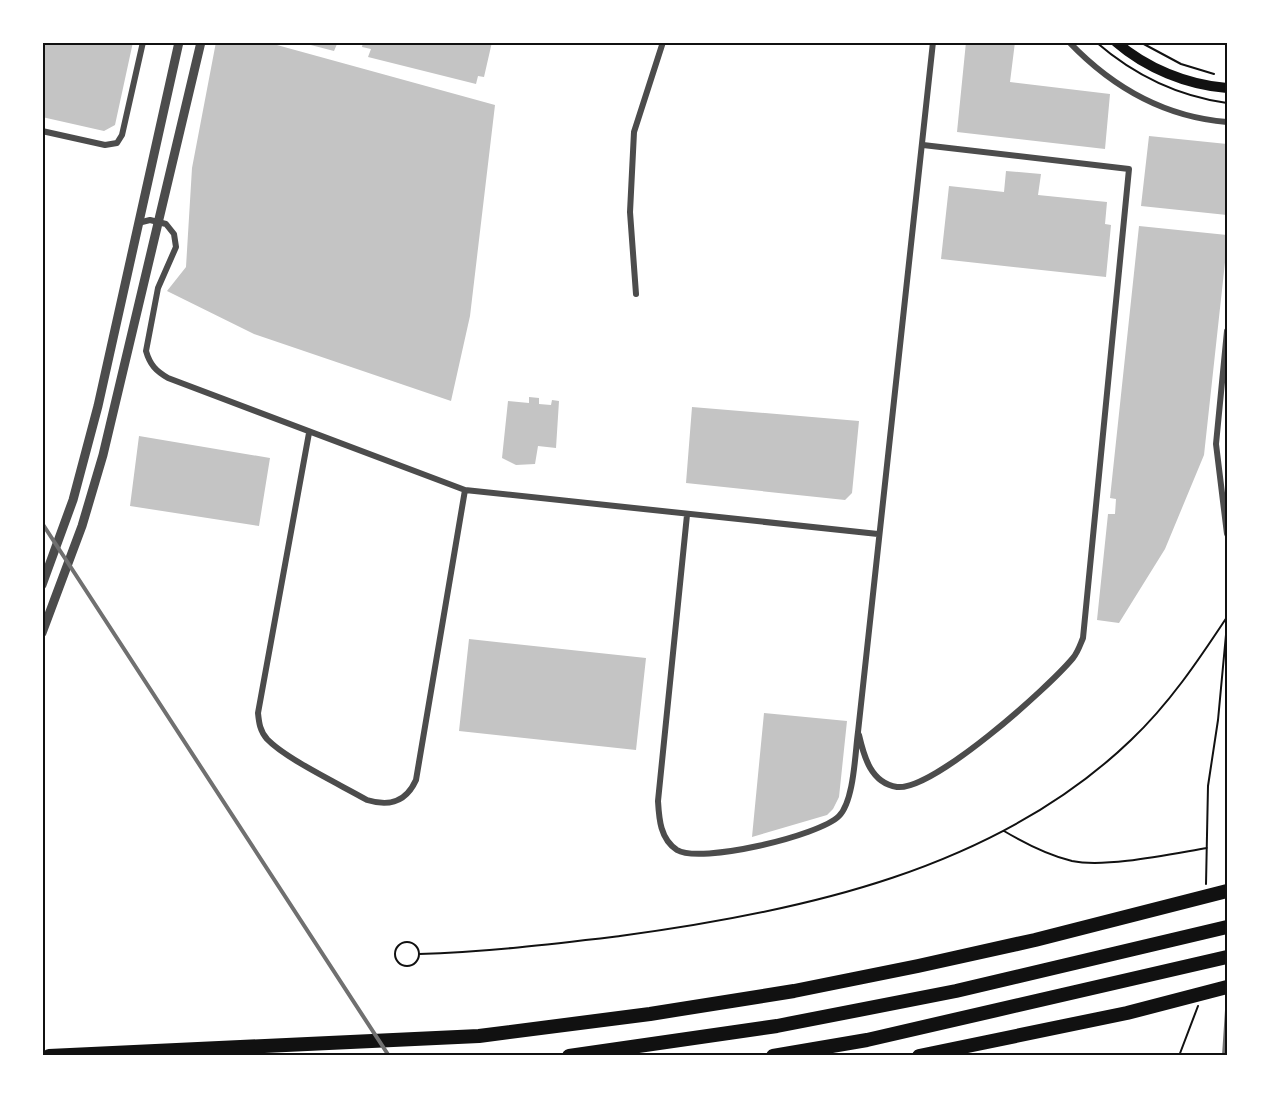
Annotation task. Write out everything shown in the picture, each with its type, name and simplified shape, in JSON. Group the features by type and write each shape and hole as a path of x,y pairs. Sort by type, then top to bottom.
{"highway":[{"path":"49,1056 478,1036 627,1017 794,991 1035,940 1227,891"},
{"path":"569,1056 777,1026 956,991 1227,927"},
{"path":"772,1056 867,1040 1227,957"},
{"path":"919,1056 1093,1021 1227,987"}],"main road":[{"path":"1116,42 1156,68 1187,81 1221,88"}],"street":[{"path":"42,131 105,145 117,143 122,135 143,42"},
{"path":"42,585 73,500 111,350 179,42"},
{"path":"42,633 82,526 129,352 201,42"},
{"path":"636,294 630,212 634,132 663,42"},
{"path":"687,515 658,801 662,832 669,843 688,854 744,849 827,825 845,808 858,732 933,42"},
{"path":"1069,42 1107,76 1140,98 1194,118 1227,122"},
{"path":"858,732 867,763 880,780 898,787 915,784 945,768 1025,706 1073,658 1083,638 1129,169 923,146"},
{"path":"138,223 160,221 166,224 174,234 176,247 172,261 158,288 147,341 149,361 156,370 168,378 465,490 878,534"},
{"path":"1227,331 1216,444 1227,534"},
{"path":"309,433 258,713 259,726 267,738 281,750 367,800 380,804 402,799 410,793 416,780 465,490"}],"path":[{"path":"1140,42 1181,64 1217,75"},
{"path":"1214,101 1227,103"},
{"path":"419,954 515,949 750,916 898,875 1004,831 1091,774 1131,740 1194,667 1227,617"},
{"path":"1206,887 1208,786 1218,720 1227,624"},
{"path":"1004,831 1034,849 1073,861 1095,863 1207,848"},
{"path":"407,942 417,947 419,954 416,962 405,966 397,963 394,955 396,947 407,942"},
{"path":"1179,1056 1200,1001"}],"building":[{"path":"42,42 133,42 115,125 104,131 42,117"},
{"path":"216,42 266,42 495,105 470,316 451,401 254,334 167,291 186,267 192,168"},
{"path":"349,42 348,45 337,44 334,51 303,43"},
{"path":"363,42 492,42 484,77 478,76 476,84 368,57 371,49 362,47"},
{"path":"966,42 1015,42 1010,82 1110,94 1105,149 957,132"},
{"path":"1149,136 1227,144 1227,215 1141,206"},
{"path":"1006,171 1041,174 1038,195 1107,202 1105,224 1111,225 1106,277 941,259 949,186 1004,192"},
{"path":"1139,226 1227,235 1227,244 1204,455 1165,549 1119,623 1097,620 1108,514 1115,514 1116,499 1110,498"},
{"path":"529,397 539,398 539,404 551,405 552,400 559,401 556,448 538,446 535,464 516,465 502,458 508,401 529,403"},
{"path":"692,407 859,421 852,493 845,500 686,483"},
{"path":"139,436 270,458 259,526 130,506"},
{"path":"469,639 646,658 636,750 459,731"},
{"path":"764,713 847,721 839,797 833,809 827,815 752,837"}],"railway":[{"path":"42,523 389,1056"},
{"path":"1224,1056 1227,1010"}]}
